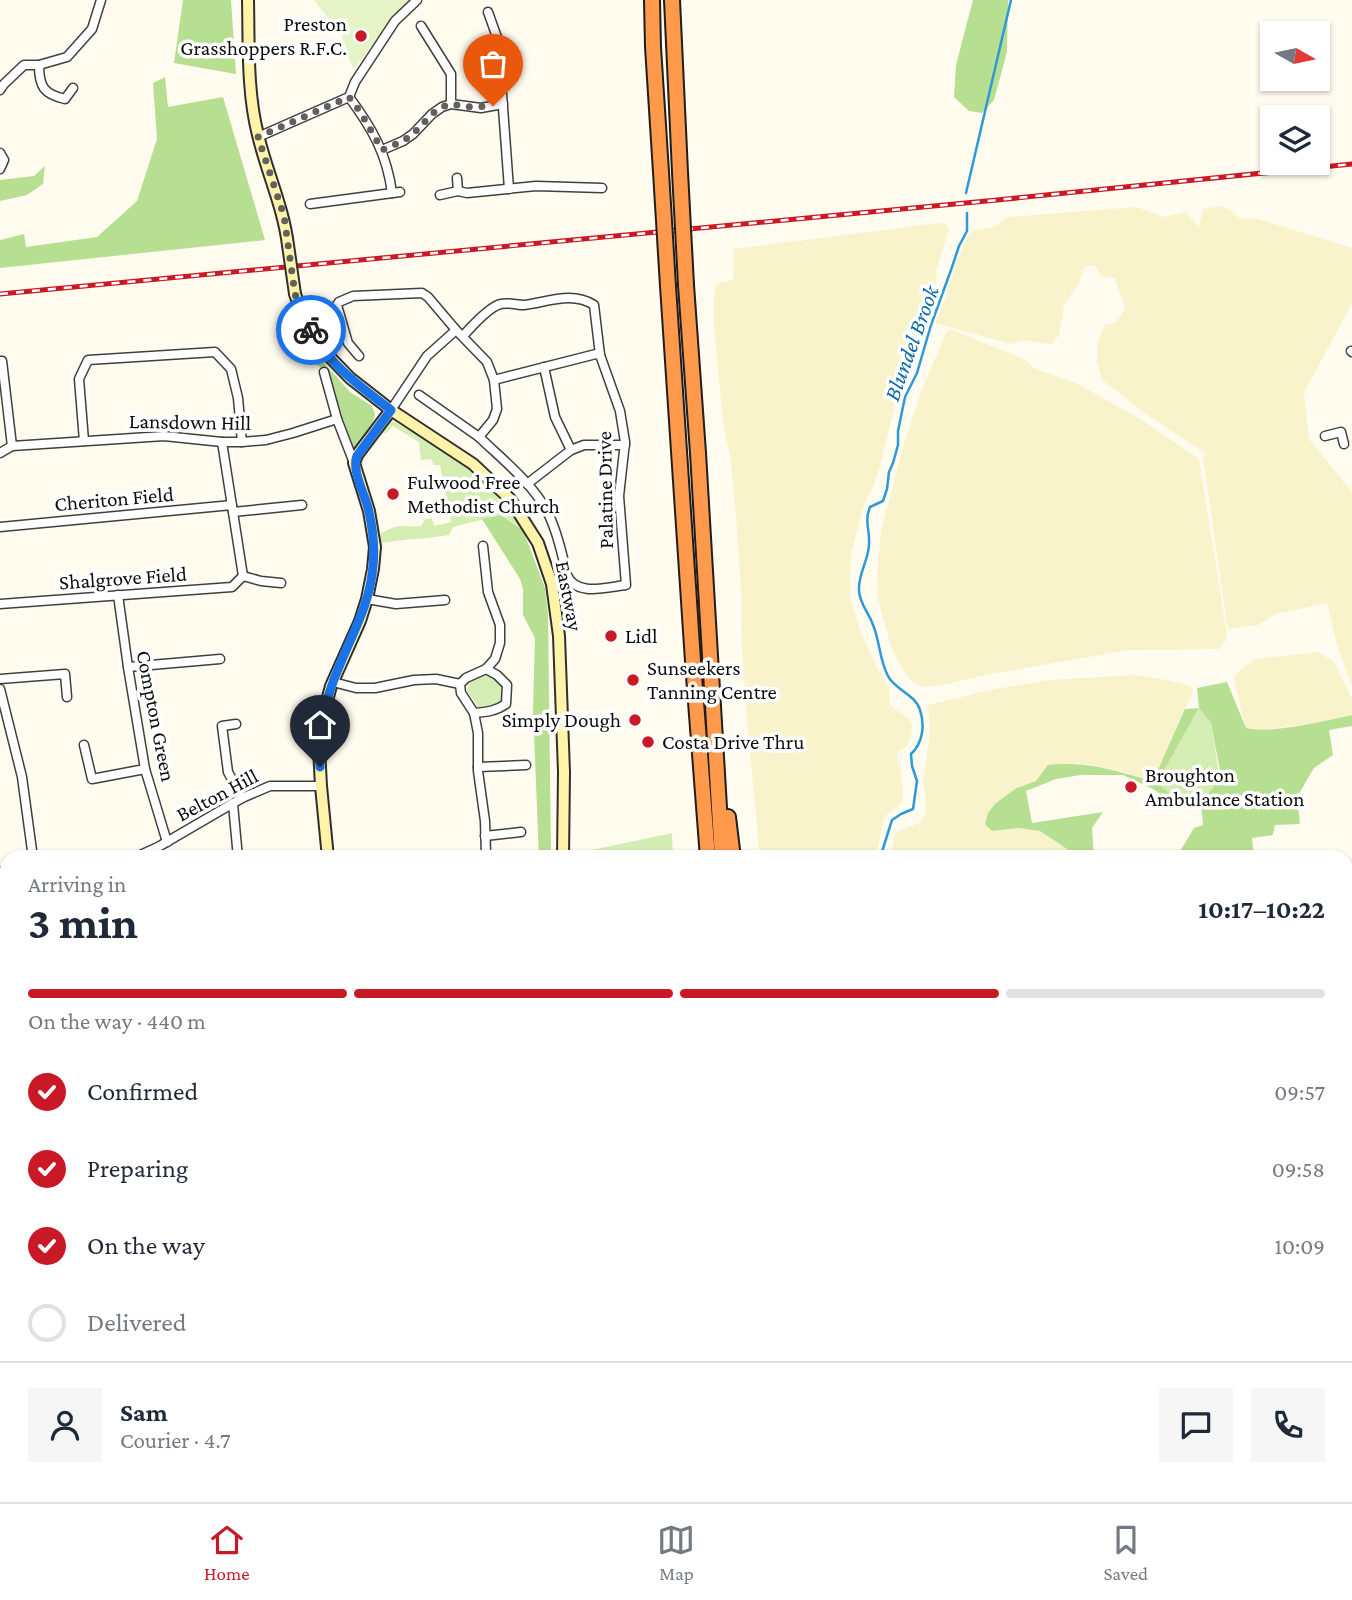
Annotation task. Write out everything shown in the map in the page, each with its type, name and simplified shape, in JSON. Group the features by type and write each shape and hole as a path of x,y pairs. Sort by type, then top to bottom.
{"highway":[{"path":"652,0 668,286 707,850"},
{"path":"672,0 686,285 721,850"},
{"path":"709,663 732,850"},
{"path":"694,676 699,850"}],"main road":[{"name":"Eastway","path":"247,0 252,110 284,216 295,294 300,308 323,350 350,378 391,410 473,464 510,499 538,543 552,584 559,636 564,772 563,850"},
{"path":"327,850 319,748 321,723 333,682 360,621 373,569 375,547 369,510 354,463 391,410"}],"street":[{"path":"0,90 23,65 39,65 67,57 92,29 101,0"},
{"path":"258,137 349,97 355,82 395,21 417,0"},
{"path":"488,12 498,40 509,189"},
{"path":"421,26 451,74 451,104"},
{"path":"39,65 39,81 50,96 65,99 73,88"},
{"path":"310,204 396,192 382,150 349,97"},
{"path":"382,150 413,134 442,107 451,104 481,108 503,104"},
{"path":"0,153 4,160 0,169"},
{"path":"457,178 458,191"},
{"path":"440,195 458,191 467,193 536,186 601,188"},
{"path":"359,356 348,343 337,305 339,302 353,296 422,293 428,297 487,362 494,380 497,409 493,420 479,437"},
{"name":"Palatine Drive","path":"391,410 427,356 500,303 522,305 557,298 587,300 594,305 600,355 620,411 625,445 619,496 626,585 583,589 574,586 569,580 546,510 527,484"},
{"path":"84,441 79,379 88,359 215,352 231,369 238,398 242,442"},
{"path":"494,380 600,355"},
{"path":"0,361 12,446"},
{"path":"544,367 555,417 571,450"},
{"path":"324,372 337,419 354,463"},
{"path":"419,394 479,437 527,484 571,450 584,445 625,445"},
{"name":"Lansdown Hill","path":"0,453 12,446 164,436 222,442 266,440 337,419"},
{"path":"1325,436 1352,429"},
{"path":"1341,432 1344,444"},
{"path":"222,442 243,576 281,583"},
{"name":"Cheriton Field","path":"0,527 302,505"},
{"path":"460,684 466,678 486,669 495,659 500,643 500,625 488,592 484,546"},
{"name":"Shalgrove Field","path":"0,604 232,587 243,576"},
{"name":"Compton Green","path":"118,596 145,769 167,842"},
{"path":"367,598 396,604 445,600"},
{"path":"128,667 220,659"},
{"path":"474,713 488,712 506,704 507,685 486,669"},
{"path":"0,679 65,674 67,697"},
{"path":"333,682 356,688 375,688 414,680 460,684"},
{"path":"460,684 461,693 474,713 478,733 485,850"},
{"path":"0,689 22,777 32,850"},
{"path":"236,724 222,726 228,772 242,798"},
{"path":"84,745 92,779 145,769"},
{"path":"478,767 526,765"},
{"name":"Belton Hill","path":"151,850 242,798 270,786 321,786"},
{"path":"233,804 237,850"},
{"path":"485,835 521,832"}],"shaded area":[{"path":"1221,206 1239,218 1258,219 1352,248 1352,303 1304,393 1309,439 1352,492 1352,685 1338,649 1327,603 1276,614 1258,625 1228,629 1203,458 1205,453 1149,416 1102,380 1097,361 1097,343 1105,325 1116,323 1125,308 1115,278 1101,276 1095,265 1084,267 1078,285 1064,305 1059,335 1052,344 1023,340 1012,344 935,323 957,261 969,234 975,230 994,227 1008,217 1136,207 1165,217 1185,212 1199,227 1203,209"},
{"path":"940,223 949,229 922,331 898,394 880,465 864,505 851,554 850,598 861,633 889,687 890,705 910,720 912,727 907,746 899,751 897,757 903,795 901,804 884,817 877,850 759,850 747,721 736,516 714,328 716,285 733,280 734,249"},
{"path":"950,329 1027,361 1033,368 1078,384 1142,420 1199,459 1227,635 1219,649 1129,650 923,687 906,675 891,647 878,600 881,531 903,447 922,389"},
{"path":"1318,652 1334,662 1352,699 1352,715 1310,724 1255,730 1245,728 1234,677 1241,669 1255,659"},
{"path":"1136,675 1191,686 1193,692 1153,781 1085,764 1049,765 1036,781 1026,786 992,830 1019,828 1040,831 1068,850 891,850 896,832 919,823 926,814 924,777 930,733 928,705 995,689 1050,680"}],"green space":[{"path":"183,0 231,0 236,74 174,63"},
{"name":"Preston Grasshoppers R.F.C.","path":"314,0 413,0 394,16 355,68 352,67 341,32"},
{"path":"973,0 1008,0 1007,52 994,100 982,113 969,111 954,97 956,65"},
{"path":"165,77 168,107 223,97 265,240 0,268 0,240 24,234 26,247 97,237 137,201 157,139 153,83"},
{"path":"45,166 43,184 27,195 0,201 0,180 34,176"},
{"path":"317,355 350,392 372,406 375,414 372,426 354,449 325,369 316,365 313,356"},
{"path":"390,419 441,449 479,477 508,509 519,526 501,515 453,527 449,535 380,543 378,535 396,527 421,526 425,519 432,518 434,526 451,522 445,491 440,492 439,486 444,483 440,465 434,465 431,459 421,460 419,442 393,426 386,433 380,434 363,459 362,466 374,511 359,465 365,449"},
{"path":"501,515 523,530 545,588 548,614 551,850 539,850 533,709 535,638 523,615 523,589 520,579 482,519"},
{"path":"485,673 497,681 504,691 503,701 497,706 479,708 467,691 473,679"},
{"path":"1227,682 1246,728 1283,728 1352,715 1352,726 1329,730 1333,755 1314,768 1297,797 1300,824 1275,825 1273,835 1252,838 1253,850 1181,850 1194,828 1203,825 1201,804 1221,776 1211,723 1199,708 1197,688"},
{"path":"1199,708 1211,723 1219,773 1215,787 1204,799 1193,794 1184,805 1157,783"},
{"path":"1199,708 1157,783 1184,805 1182,809 1153,789 1123,775 1081,775 1056,779 1026,791 1032,823 1103,812 1092,828 1094,850 1068,850 1040,831 1019,828 992,831 985,824 988,813 995,804 1015,789 1036,781 1048,765 1089,766 1153,781 1185,709"},
{"path":"672,833 673,850 592,850"}],"waterway":[{"path":"966,193 1011,0"},
{"name":"Blundel Brook","path":"883,850 892,820 913,809 917,781 911,754 922,734 922,722 918,705 888,676 875,631 859,595 859,584 869,544 867,517 870,507 883,501 887,489 889,472 898,445 905,397 917,373 931,325 959,246 967,231 967,213"}],"railway":[{"path":"0,294 1352,164"}],"way so far":[{"path":"311,330 295,294 284,216 258,137 349,97 382,150 413,134 442,107 451,104 481,108 493,106"}],"place":[{"name":"Preston Grasshoppers R.F.C.","path":"361,36"},
{"name":"Fulwood Free Methodist Church","path":"393,494"},
{"name":"Lidl","path":"611,636"},
{"name":"Sunseekers Tanning Centre","path":"633,680"},
{"name":"Simply Dough","path":"635,720"},
{"name":"Costa Drive Thru","path":"648,742"},
{"name":"Broughton Ambulance Station","path":"1131,787"}],"route":[{"path":"311,330 323,350 350,378 391,410 354,463 369,510 375,547 373,569 360,621 331,686 321,723 320,767"}]}
